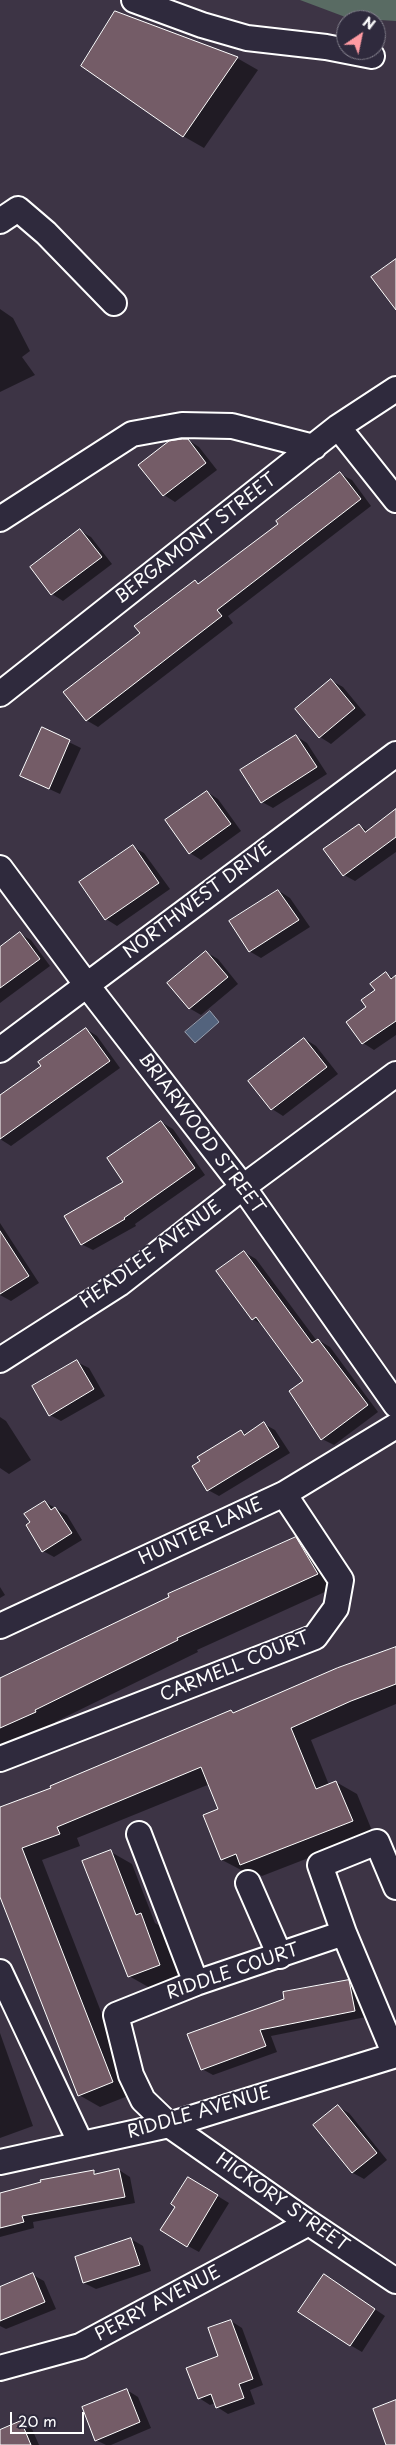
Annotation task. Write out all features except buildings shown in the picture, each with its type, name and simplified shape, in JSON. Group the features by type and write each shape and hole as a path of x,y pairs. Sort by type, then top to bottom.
{"street":[{"path":"134,0 202,25 247,38 336,49"},
{"path":"6,208 46,233 114,303"},
{"name":"BERGAMONT STREET","path":"0,694 338,427 396,389"},
{"path":"0,519 132,434 182,425 232,426 314,447"},
{"path":"338,427 396,500"},
{"name":"NORTHWEST DRIVE","path":"0,1050 396,754"},
{"name":"BRIARWOOD STREET","path":"0,868 86,984 243,1187 396,1405"},
{"name":"HEADLEE AVENUE","path":"0,1360 119,1284 243,1187 396,1074"},
{"name":"HUNTER LANE","path":"0,1626 284,1494 396,1426"},
{"name":"CARMELL COURT","path":"0,1759 315,1637 336,1608 341,1580 284,1494"},
{"path":"139,1834 196,1983"},
{"path":"396,1887 377,1842 320,1865 344,1934 396,2055"},
{"path":"248,1883 280,1956"},
{"name":"RIDDLE COURT","path":"169,2125 143,2100 131,2075 116,2015 196,1983 344,1934"},
{"path":"0,1972 81,2144"},
{"name":"RIDDLE AVENUE","path":"0,2162 169,2125 396,2055"},
{"name":"HICKORY STREET","path":"169,2125 396,2281"},
{"name":"PERRY AVENUE","path":"0,2368 80,2346 310,2223"}],"green space":[{"path":"300,0 396,0 396,21 386,20 386,10 336,10 336,14"}],"water":[{"path":"210,1011 219,1022 195,1043 185,1032"}]}
